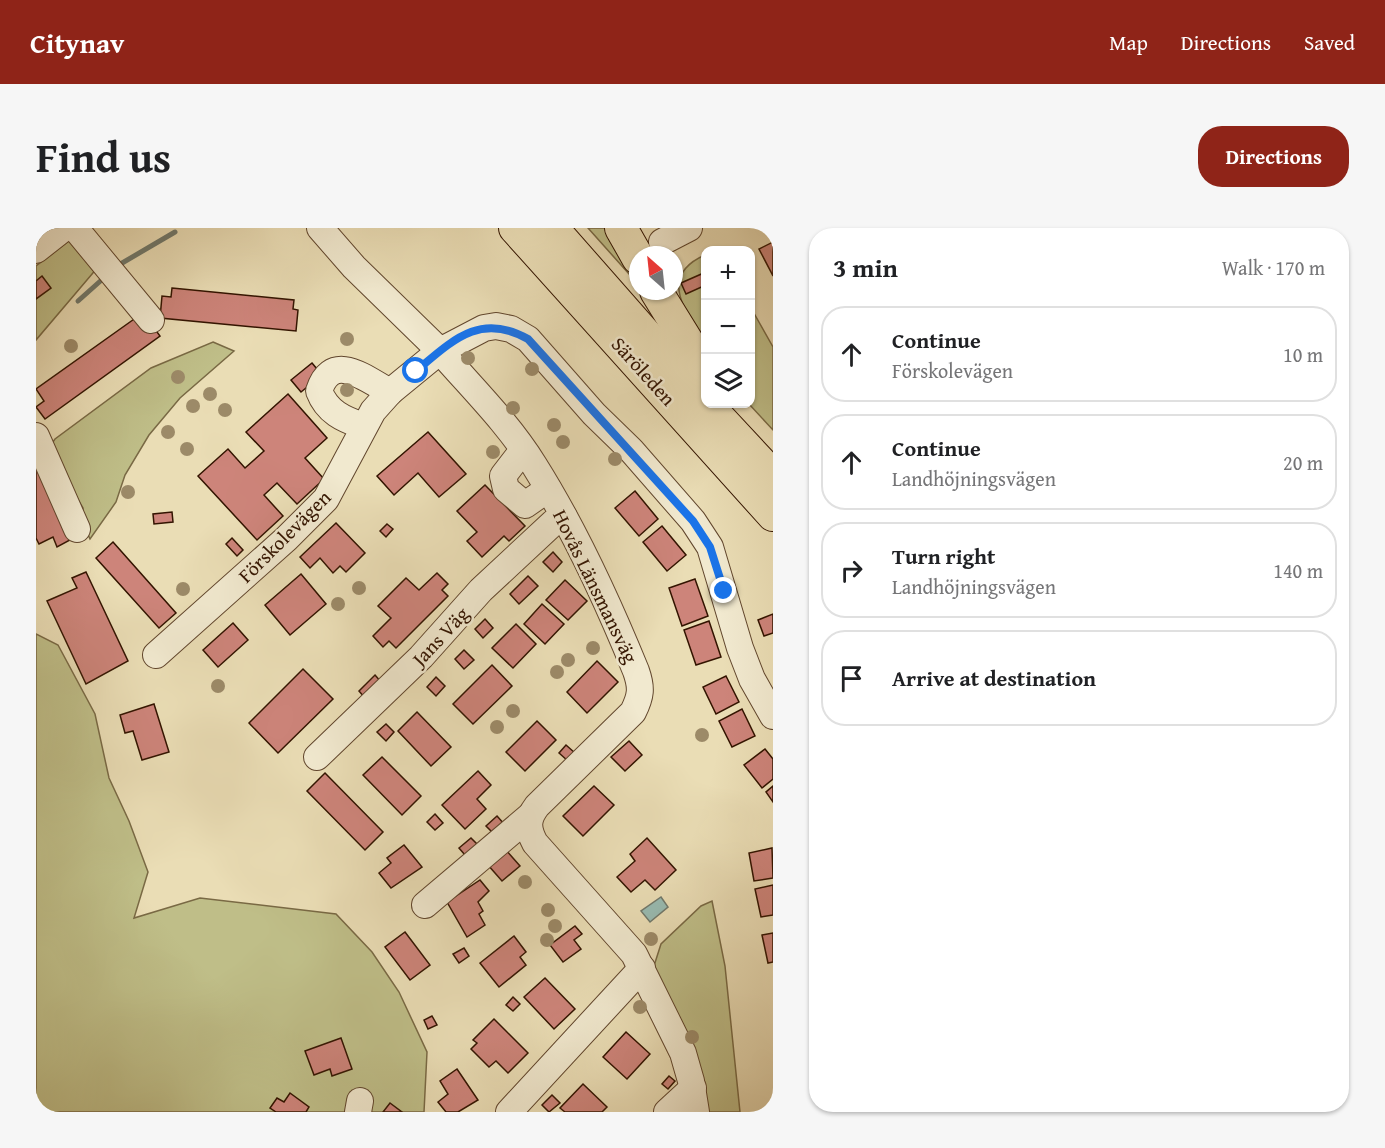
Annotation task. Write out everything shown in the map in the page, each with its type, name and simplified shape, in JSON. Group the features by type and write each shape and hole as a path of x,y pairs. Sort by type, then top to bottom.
{"main road":[{"name":"Säröleden","path":"515,228 773,515"},
{"name":"Säröleden","path":"552,228 701,397"},
{"path":"621,228 645,246"},
{"path":"661,300 701,365"},
{"name":"Säröleden","path":"711,408 773,476"},
{"path":"727,408 738,438"}],"street":[{"path":"36,250 64,228"},
{"path":"75,228 151,320"},
{"name":"Hovås Länsmansväg","path":"320,228 354,267 440,351 524,450 564,517 617,622 641,686 640,698 633,712 530,816 426,905"},
{"path":"657,246 688,228"},
{"name":"Förskolevägen","path":"156,655 286,539 326,499 363,426 390,392 440,351 484,328 496,326 511,329 528,339 693,521 710,547 740,648 752,679 773,716"},
{"path":"363,426 345,420 330,411 322,400 319,391 327,376 343,369 351,370 390,392"},
{"path":"36,436 77,529"},
{"path":"524,450 503,476 507,489 525,505 548,489"},
{"name":"Jans Väg","path":"317,757 421,657 482,590 553,523 564,517"},
{"path":"530,816 528,824 535,843 625,941 642,968 683,1053 694,1100 666,1112"},
{"path":"509,1112 642,968"}],"shaded area":[{"path":"588,228 613,228 629,259 629,274"},
{"path":"75,236 98,267 36,340 36,266"},
{"path":"701,257 701,336 682,300 683,272"},
{"path":"755,315 773,347 773,430 753,408 755,408"},
{"path":"213,342 234,351 180,398 149,435 125,475 116,502 90,539 83,523 83,508 48,449 55,439 151,368"},
{"path":"36,634 58,645 95,714 109,778 129,821 148,872 134,918 200,898 336,914 372,952 399,992 427,1052 424,1112 36,1112"},
{"path":"712,901 725,966 740,1112 705,1112 653,969 661,944 701,906"}],"water":[{"path":"661,897 668,907 650,922 641,911"}],"building":[{"path":"773,242 773,276 759,249"},
{"path":"701,274 701,287 686,294 683,282"},
{"path":"42,276 51,288 36,299 36,281"},
{"path":"172,288 294,300 293,309 298,310 296,331 160,318 162,296 171,297"},
{"path":"137,317 149,321 160,336 45,419 36,407 44,401 36,389"},
{"path":"312,363 322,375 301,392 291,380"},
{"path":"288,394 327,438 305,458 324,479 297,504 277,483 264,495 283,516 257,540 198,476 228,449 245,468 264,451 246,432"},
{"path":"428,432 466,474 439,497 418,473 394,495 377,476"},
{"path":"36,464 70,540 57,547 53,537 39,544 36,538"},
{"path":"485,485 525,526 509,541 504,536 482,557 467,541 477,532 457,511"},
{"path":"635,491 658,519 639,536 615,508"},
{"path":"172,512 173,522 154,524 153,514"},
{"path":"336,523 365,553 346,572 340,566 333,573 320,558 310,568 300,557"},
{"path":"387,524 393,529 386,537 380,531"},
{"path":"662,526 686,555 667,571 643,542"},
{"path":"232,538 243,550 237,556 226,544"},
{"path":"113,542 176,613 159,628 96,558"},
{"path":"553,552 562,562 553,572 543,562"},
{"path":"86,572 128,661 86,684 47,601 77,588 72,578"},
{"path":"437,573 448,584 442,590 448,596 396,648 389,641 383,647 373,636 391,618 378,606 406,578 419,590"},
{"path":"301,574 326,604 290,635 265,605"},
{"path":"528,576 538,586 519,604 510,594"},
{"path":"695,579 708,616 682,626 669,588"},
{"path":"565,580 587,601 568,620 546,600"},
{"path":"542,604 564,624 545,644 524,624"},
{"path":"773,614 773,633 764,636 758,620"},
{"path":"485,619 493,628 483,638 475,629"},
{"path":"709,621 721,657 696,665 684,630"},
{"path":"233,623 248,640 218,667 203,650"},
{"path":"516,624 536,644 513,668 492,648"},
{"path":"464,650 474,660 464,669 455,659"},
{"path":"597,661 618,682 587,713 567,692"},
{"path":"492,665 512,686 473,724 453,704"},
{"path":"303,669 333,699 278,753 249,723"},
{"path":"375,675 381,682 365,698 359,691"},
{"path":"726,676 739,702 716,714 703,687"},
{"path":"436,677 445,686 436,696 427,687"},
{"path":"154,704 169,752 142,760 133,731 125,733 120,715"},
{"path":"742,709 755,736 732,747 719,721"},
{"path":"417,712 451,747 431,766 398,731"},
{"path":"537,721 556,740 525,771 506,752"},
{"path":"386,724 394,732 386,741 377,732"},
{"path":"629,741 642,755 625,771 611,757"},
{"path":"566,745 575,753 568,761 559,753"},
{"path":"765,749 773,759 773,779 762,788 744,765"},
{"path":"382,757 421,796 402,815 363,775"},
{"path":"478,771 491,785 477,799 486,809 465,829 442,805"},
{"path":"325,773 383,832 365,850 307,791"},
{"path":"594,786 614,805 583,836 563,816"},
{"path":"773,786 773,802 766,792"},
{"path":"435,814 443,823 435,830 427,822"},
{"path":"497,816 505,825 495,835 486,826"},
{"path":"471,838 477,844 465,855 459,848"},
{"path":"647,838 676,870 655,890 645,880 631,892 617,877 635,861 630,854"},
{"path":"404,845 422,867 391,888 379,873 391,863 387,858"},
{"path":"772,848 773,878 754,881 749,853"},
{"path":"506,850 520,866 502,881 488,865"},
{"path":"480,880 489,891 478,902 483,911 479,914 485,925 467,937 447,902"},
{"path":"773,885 773,915 761,917 755,889"},
{"path":"575,926 582,934 574,940 581,949 563,962 550,945"},
{"path":"405,932 430,965 410,980 385,947"},
{"path":"773,933 773,962 768,963 762,935"},
{"path":"514,936 526,952 520,957 526,965 499,987 480,963"},
{"path":"464,948 469,956 459,963 453,954"},
{"path":"545,978 575,1009 554,1029 524,997"},
{"path":"513,997 520,1004 513,1011 506,1005"},
{"path":"432,1016 437,1025 428,1029 424,1020"},
{"path":"494,1019 528,1053 508,1073 496,1061 489,1067 471,1049 477,1043 473,1040"},
{"path":"626,1032 650,1054 627,1079 603,1057"},
{"path":"341,1038 352,1069 332,1076 330,1069 314,1075 305,1051"},
{"path":"457,1069 478,1100 458,1112 446,1112 438,1102 448,1094 440,1081"},
{"path":"669,1076 675,1081 668,1089 662,1084"},
{"path":"583,1084 607,1107 602,1112 565,1112 560,1108"},
{"path":"290,1093 309,1107 306,1112 276,1112 270,1108 277,1098 284,1102"},
{"path":"552,1095 560,1103 549,1112 542,1105"},
{"path":"390,1103 402,1112 383,1112"}],"waterway":[{"path":"117,266 175,232"},
{"path":"78,301 106,276"}],"route":[{"path":"416,371 455,341 484,328 496,326 511,329 528,339 693,521 710,547 724,591"}]}
